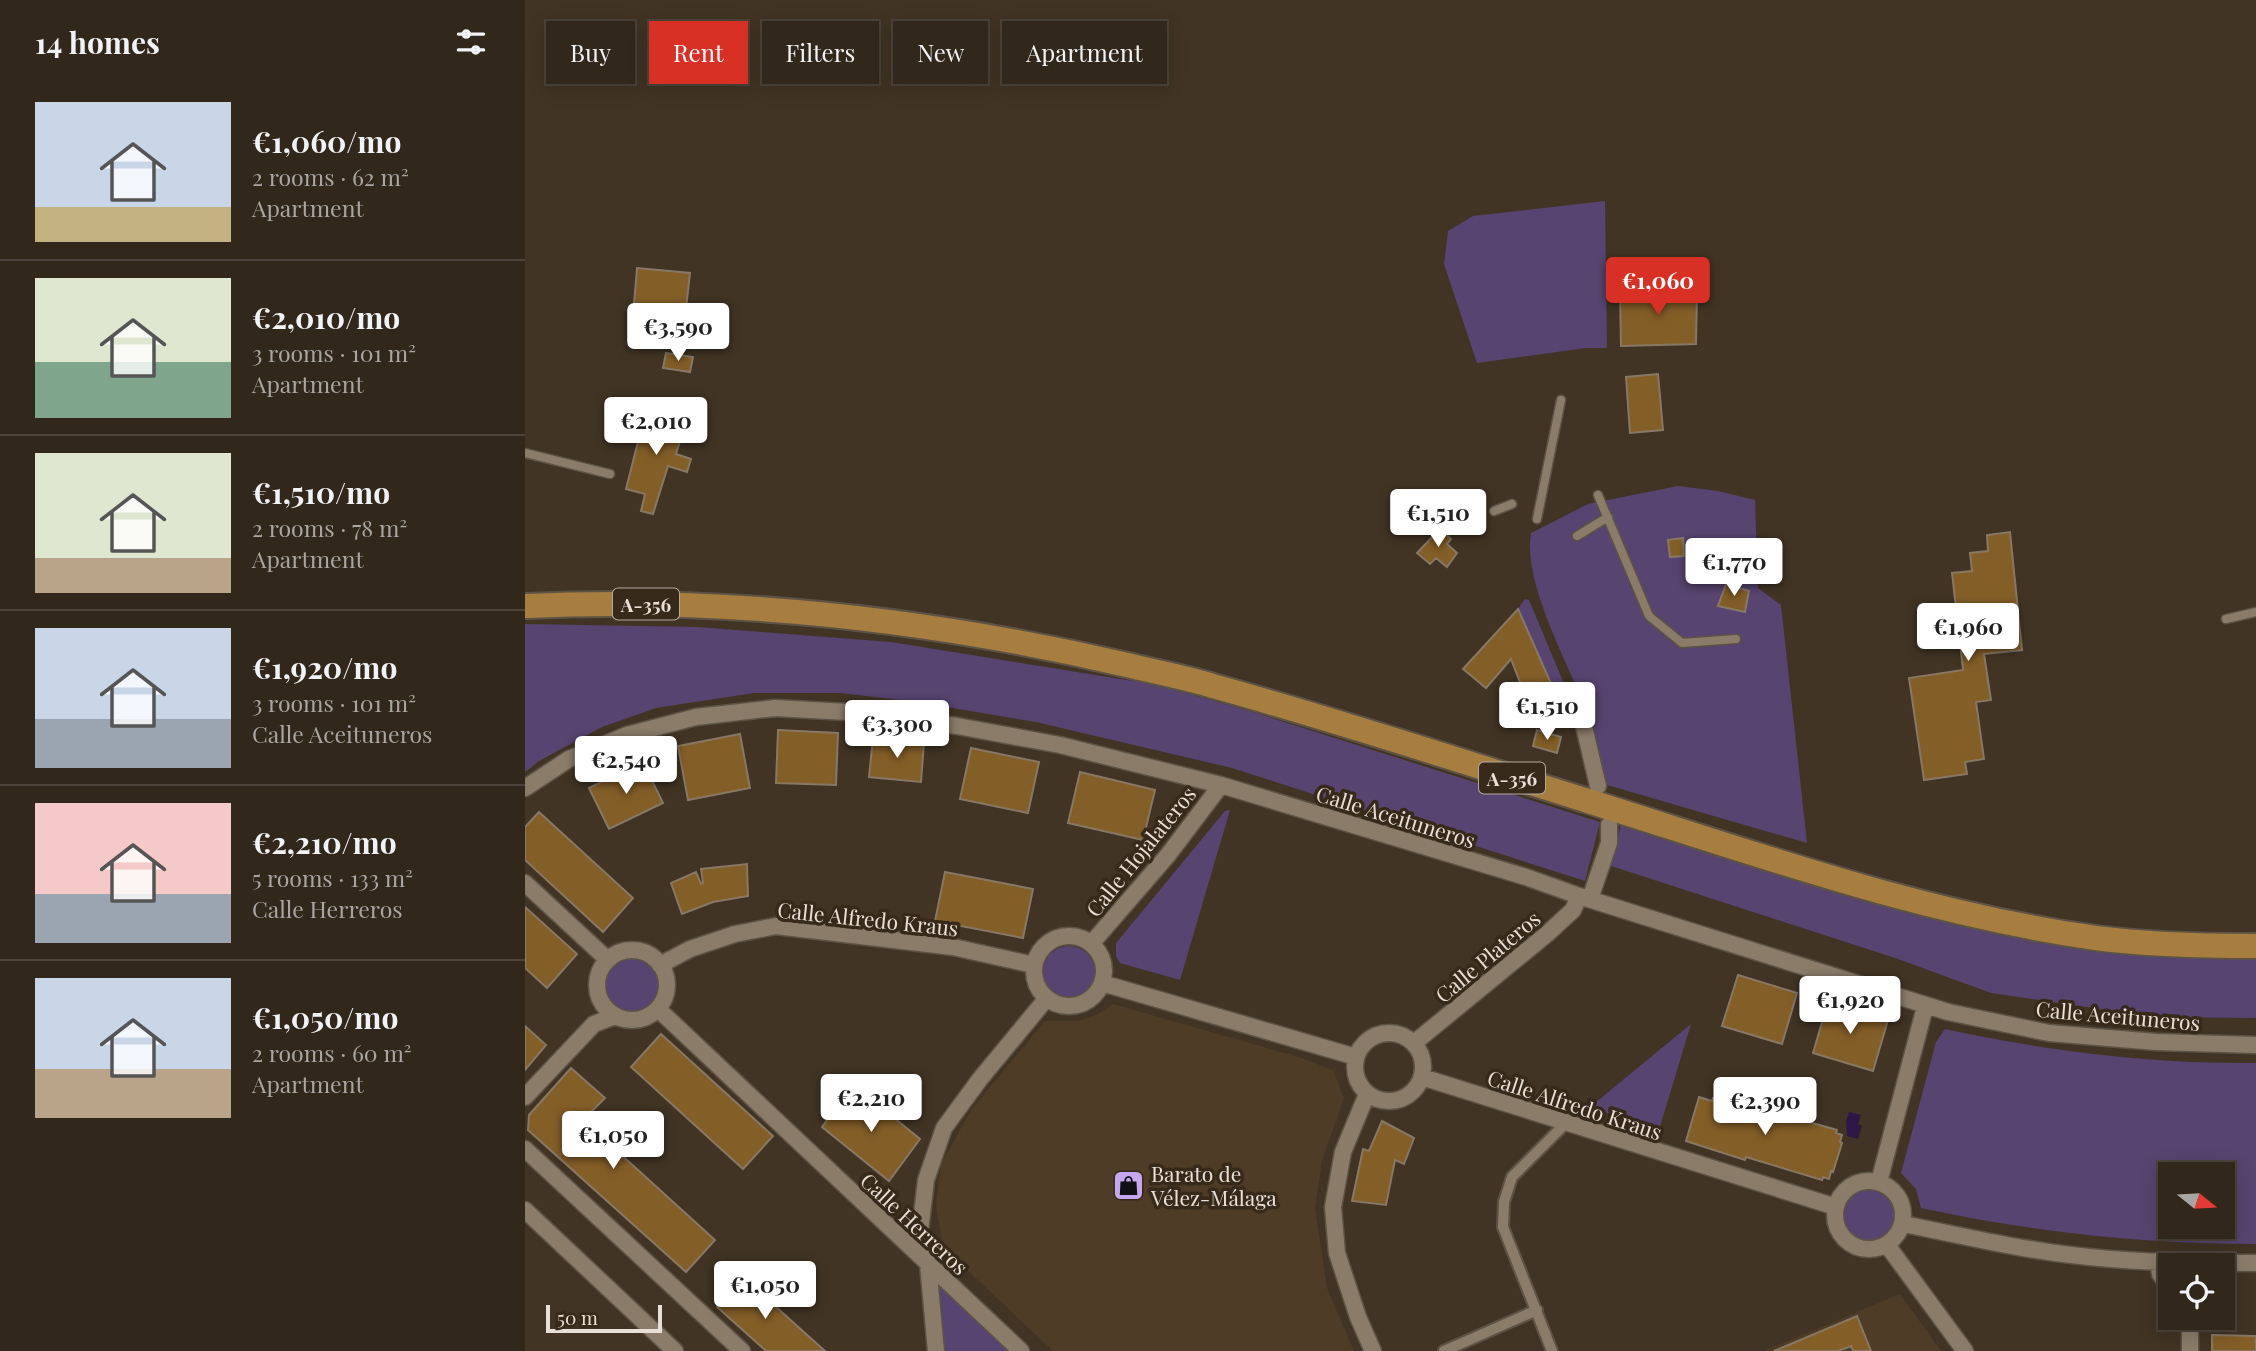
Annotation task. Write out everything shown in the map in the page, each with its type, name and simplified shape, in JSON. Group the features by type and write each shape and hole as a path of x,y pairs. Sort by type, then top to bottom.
{"main road":[{"name":"A-356","path":"525,606 589,603 720,606 901,622 1060,649 1211,685 1795,867 1990,918 2095,938 2179,946 2256,946"}],"street":[{"name":"Calle Aceituneros","path":"525,789 569,759 627,735 696,717 775,708 865,713 957,726 1060,745 1221,785 1526,877 1925,1007 2049,1033 2156,1042 2256,1045"},
{"path":"1582,718 1598,786"},
{"name":"Calle Hojalateros","path":"1091,944 1168,855 1221,785"},
{"name":"Calle Plateros","path":"1414,1043 1573,910 1584,897 1609,843 1609,825"},
{"path":"525,884 608,960"},
{"name":"Calle Alfredo Kraus","path":"660,965 690,949 735,934 776,926 953,947 1034,965"},
{"path":"1063,936 1078,937 1091,944 1100,955 1104,969 1102,983 1095,994 1072,1006 1059,1005 1047,999 1034,978 1034,965 1039,951 1050,941 1063,936"},
{"path":"641,952 660,965 666,976 667,988 658,1009 648,1016 626,1020 615,1016 602,1003 598,992 601,969 618,953 641,952"},
{"path":"1102,983 1356,1057"},
{"path":"936,1351 927,1264 920,1231 926,1180 944,1128 980,1079 1047,999"},
{"path":"525,1097 594,1024 602,1003"},
{"path":"1879,1182 1925,1007"},
{"name":"Calle Herreros","path":"658,1009 1021,1351"},
{"path":"594,1024 615,1016"},
{"path":"1388,1033 1402,1035 1414,1043 1421,1053 1424,1065 1416,1089 1405,1098 1392,1102 1367,1094 1359,1083 1355,1070 1356,1057 1363,1045 1374,1036 1388,1033"},
{"name":"Calle Alfredo Kraus","path":"1422,1077 1836,1207"},
{"path":"1367,1094 1343,1152 1333,1207 1337,1253 1358,1317 1373,1351"},
{"path":"1552,1351 1503,1227 1504,1202 1512,1177 1566,1123"},
{"path":"525,1149 742,1351"},
{"path":"1865,1180 1879,1182 1898,1198 1903,1224 1897,1236 1887,1245 1874,1250 1861,1249 1849,1243 1840,1233 1835,1220 1836,1207 1842,1194 1853,1185 1865,1180"},
{"path":"525,1210 675,1351"},
{"path":"1903,1224 1995,1243 2087,1257 2158,1261"},
{"path":"1887,1245 1965,1351"},
{"path":"2235,1264 2256,1263"},
{"path":"1444,1351 1537,1310"},
{"path":"2190,1330 2190,1351"}],"lane":[{"path":"1537,519 1561,400"},
{"path":"525,453 610,474"},
{"path":"1598,495 1649,616 1682,643 1736,639"},
{"path":"1494,510 1512,504"},
{"path":"1577,536 1608,517"},
{"path":"2226,619 2256,612"}],"shaded area":[{"path":"1605,201 1607,348 1586,348 1477,363 1444,264 1448,231 1473,216"},
{"path":"1678,486 1718,491 1755,500 1758,588 1781,605 1807,843 1607,785 1587,712 1540,599 1530,553 1531,533 1588,504"},
{"path":"1525,599 1529,600 1573,705 1575,724 1562,722 1564,716 1518,609"},
{"path":"525,624 698,627 891,642 1158,685 1253,712 1600,822 1585,881 1232,768 1036,722 917,702 841,693 754,693 656,708 602,727 539,761 525,772"},
{"path":"1230,810 1180,980 1120,963 1116,956 1116,943 1225,811"},
{"path":"1621,824 1992,931 2092,950 2213,959 2256,958 2256,1018 2155,1017 1991,993 1898,959 1611,866"},
{"path":"1069,946 1079,948 1087,954 1093,962 1093,982 1087,990 1079,996 1069,998 1059,996 1051,990 1045,982 1043,972 1045,962 1051,954 1059,948"},
{"path":"631,958 650,966 658,985 650,1004 631,1012 612,1004 604,985 612,966"},
{"name":"Barato de Vélez-Málaga","path":"1113,1004 1299,1057 1333,1070 1344,1098 1322,1161 1315,1208 1327,1288 1354,1351 1053,1351 943,1247 936,1206 941,1164 971,1110 1045,1021 1079,1021 1098,1014"},
{"path":"1691,1024 1659,1130 1590,1107"},
{"path":"1945,1029 2099,1055 2256,1063 2256,1244 2171,1242 2087,1235 2004,1224 1921,1208 1916,1189 1901,1173 1936,1042"},
{"path":"1849,1112 1861,1115 1858,1124 1862,1126 1858,1139 1847,1136 1846,1121"},
{"path":"1868,1189 1887,1197 1895,1216 1887,1235 1868,1243 1849,1235 1841,1216 1849,1197"},
{"path":"934,1280 1014,1351 940,1351"},
{"path":"1900,1294 1941,1351 1764,1351"}],"building":[{"path":"637,268 690,273 686,309 634,304"},
{"path":"1620,290 1697,290 1696,344 1621,346"},
{"path":"666,353 693,357 690,372 663,368"},
{"path":"1658,374 1663,430 1630,433 1626,377"},
{"path":"646,410 686,422 676,454 691,459 687,472 668,466 653,514 641,511 645,494 626,489"},
{"path":"1440,529 1451,539 1447,544 1457,553 1447,567 1436,558 1430,564 1417,553"},
{"path":"2010,532 2022,650 1984,654 1991,700 1976,702 1984,759 1965,762 1967,774 1924,780 1909,678 1963,670 1952,573 1972,571 1970,553 1988,551 1987,535"},
{"path":"1683,538 1684,556 1670,557 1668,540"},
{"path":"1726,584 1749,591 1745,612 1718,606"},
{"path":"1518,609 1553,688 1526,698 1511,659 1486,688 1463,669"},
{"path":"778,730 838,733 836,785 776,783"},
{"path":"1537,730 1561,737 1557,753 1533,746"},
{"path":"740,734 750,788 688,800 678,746"},
{"path":"873,737 924,742 921,782 869,777"},
{"path":"971,748 1039,762 1028,813 960,799"},
{"path":"643,762 663,803 609,829 589,788"},
{"path":"1080,772 1155,790 1143,840 1068,823"},
{"path":"539,812 633,898 603,932 525,860 525,827"},
{"path":"747,864 748,896 713,902 682,914 671,883 696,872 701,884 701,869"},
{"path":"945,872 1033,889 1023,938 935,921"},
{"path":"525,907 577,954 547,988 525,968"},
{"path":"1738,975 1797,993 1782,1044 1722,1026"},
{"path":"1828,1002 1888,1020 1873,1071 1813,1053"},
{"path":"525,1026 546,1045 525,1070"},
{"path":"661,1034 773,1136 743,1169 631,1067"},
{"path":"571,1068 605,1098 583,1120 715,1240 686,1272 528,1130 529,1115"},
{"path":"850,1089 888,1113 920,1139 889,1181 822,1127"},
{"path":"1699,1097 1712,1101 1713,1098 1720,1100 1721,1097 1837,1130 1836,1133 1842,1135 1842,1143 1829,1179 1823,1177 1822,1180 1746,1157 1745,1160 1686,1141"},
{"path":"1382,1121 1414,1138 1404,1164 1395,1160 1386,1205 1352,1201 1363,1149 1369,1151"},
{"path":"744,1278 825,1351 766,1351 717,1307"},
{"path":"1857,1316 1871,1351 1853,1351 1851,1346 1838,1351 1774,1351"},
{"path":"2212,1335 2256,1336 2256,1351 2212,1351"}],"place":[{"name":"Barato de Vélez-Málaga","path":"1128,1185"}]}
